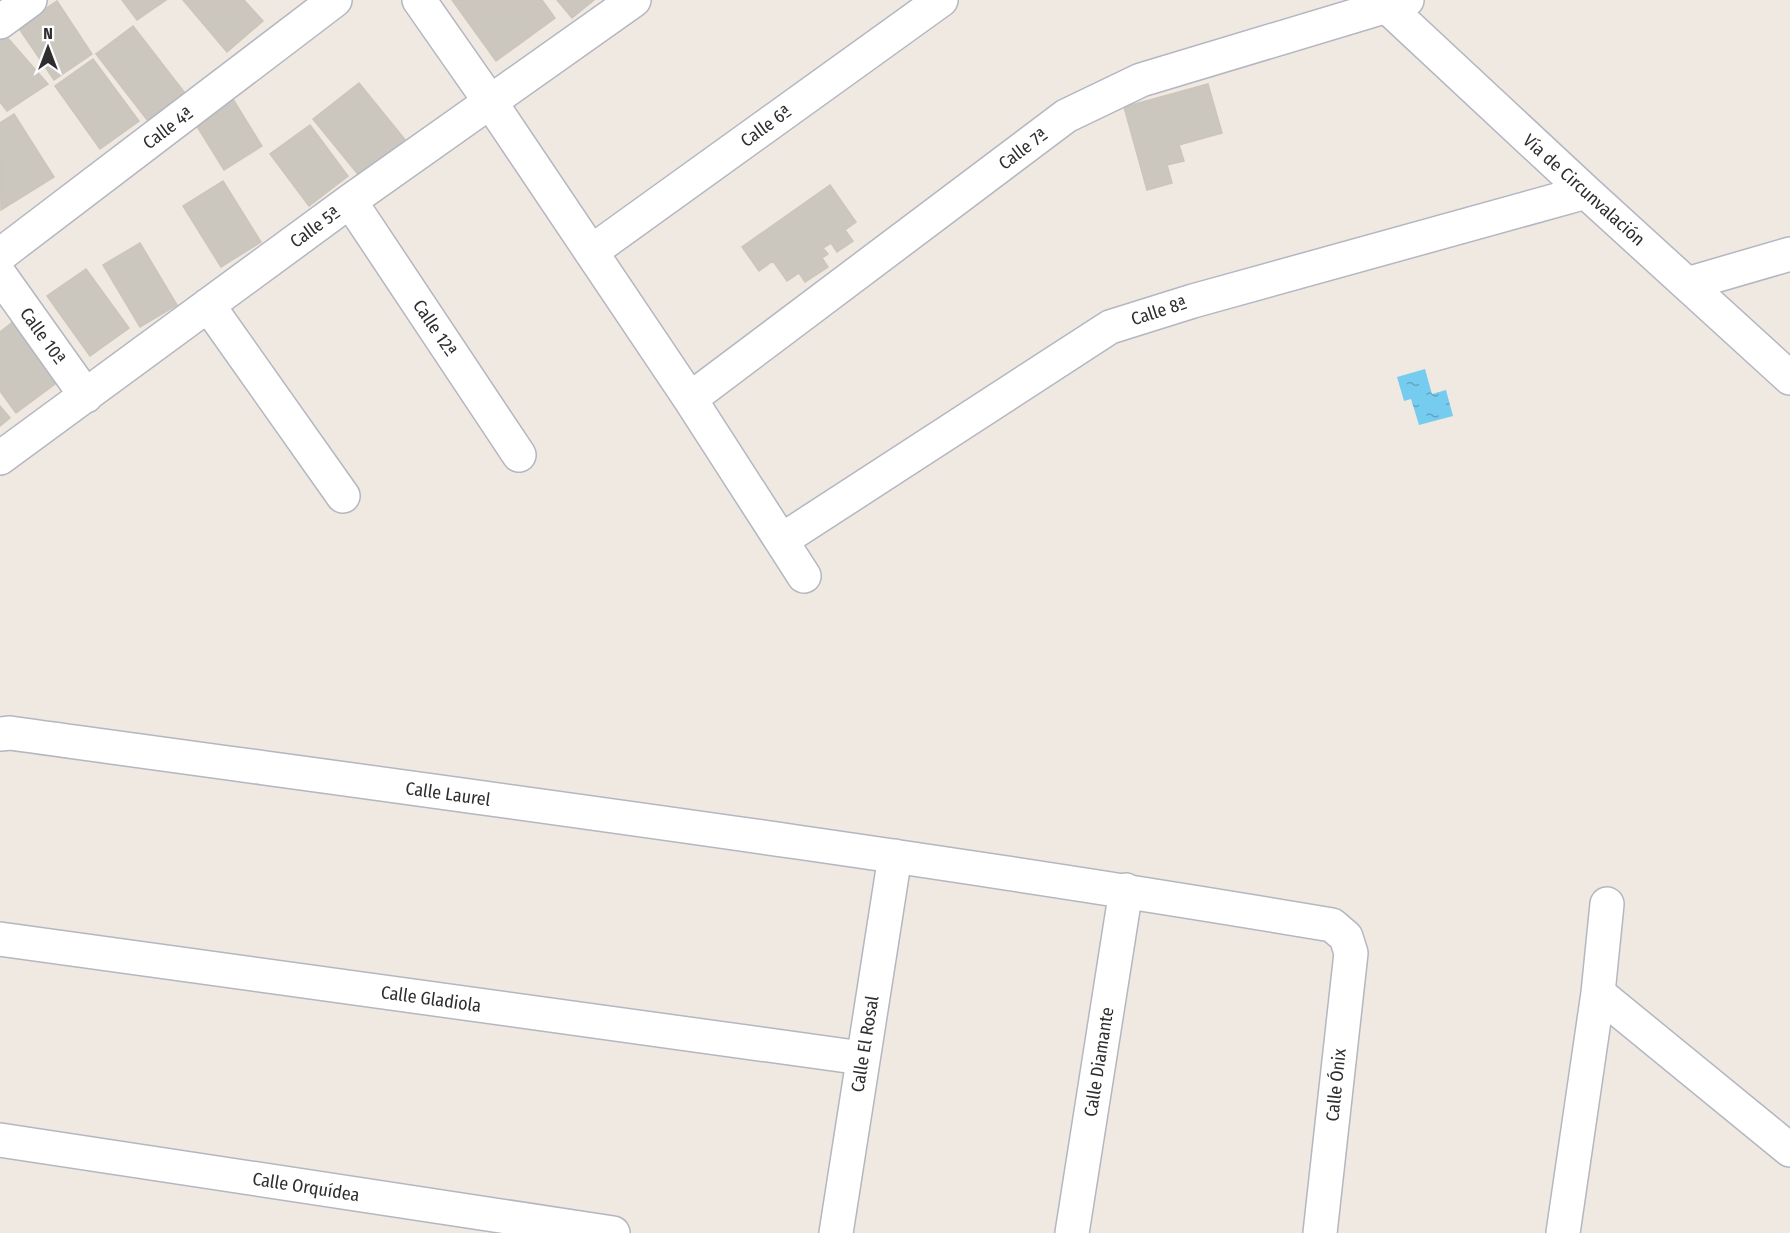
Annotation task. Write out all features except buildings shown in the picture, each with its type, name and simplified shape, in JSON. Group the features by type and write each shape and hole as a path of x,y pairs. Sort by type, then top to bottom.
{"street":[{"path":"0,22 30,0"},
{"name":"Calle 4ª","path":"0,255 335,0"},
{"path":"419,0 690,399 804,576"},
{"name":"Calle 5ª","path":"0,458 351,201 634,0"},
{"name":"Calle 6ª","path":"591,252 941,0"},
{"name":"Vía de Circunvalación","path":"1391,2 1586,192 1790,378"},
{"name":"Calle 7ª","path":"690,399 1066,117 1141,80 1391,2"},
{"name":"Calle 8ª","path":"782,540 1110,327 1192,301 1586,192"},
{"name":"Calle 12ª","path":"351,201 519,455"},
{"path":"1687,284 1790,254"},
{"name":"Calle 10ª","path":"0,275 86,396"},
{"path":"208,305 343,496"},
{"name":"Calle Laurel","path":"0,734 33,736 1126,890 1332,925 1346,937"},
{"name":"Calle El Rosal","path":"836,1233 895,856"},
{"name":"Calle Diamante","path":"1072,1233 1126,890"},
{"path":"1563,1233 1599,993 1606,904"},
{"name":"Calle Ónix","path":"1320,1233 1351,954 1346,937"},
{"name":"Calle Gladiola","path":"0,939 862,1058"},
{"path":"1599,993 1790,1150"},
{"name":"Calle Orquídea","path":"0,1140 613,1233"}],"water":[{"path":"1425,369 1432,394 1446,390 1453,416 1419,425 1411,399 1404,401 1397,377"}]}
